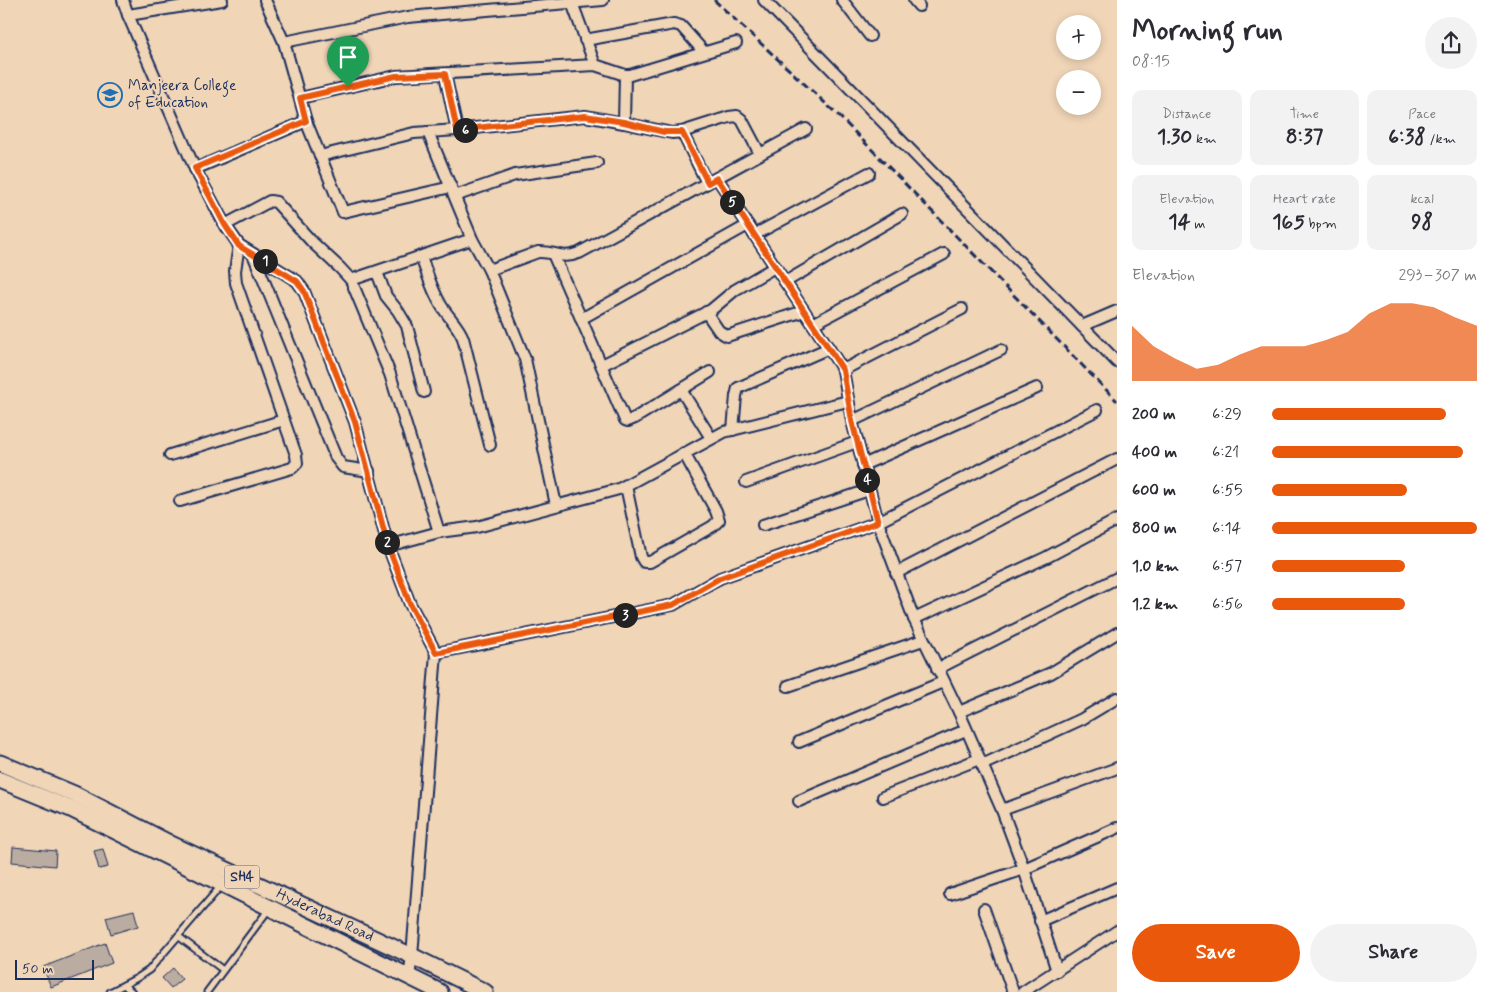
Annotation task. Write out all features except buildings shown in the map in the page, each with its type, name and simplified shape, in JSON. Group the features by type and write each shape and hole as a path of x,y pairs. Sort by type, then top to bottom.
{"main road":[{"name":"Hyderabad Road","path":"0,763 74,794 169,843 485,992"},
{"name":"Hyderabad Road","path":"0,780 71,809 269,909 440,992"}],"street":[{"path":"123,0 195,168 225,225 239,246 297,281 304,291 355,422 388,546 410,604 436,653 409,977"},
{"path":"128,15 222,0"},
{"path":"265,0 284,42 306,121 343,212 453,191 508,177 597,163"},
{"path":"284,42 408,17 603,0"},
{"path":"764,0 1117,362"},
{"path":"842,0 870,36"},
{"path":"571,2 595,65"},
{"path":"585,40 674,24 681,26 704,52"},
{"path":"300,98 396,76 595,65 625,75 736,42"},
{"path":"445,74 457,130"},
{"path":"624,122 625,75"},
{"path":"320,156 414,133 585,116 624,122 664,132 682,132 729,117 738,116 760,154"},
{"path":"195,168 306,121"},
{"path":"489,270 538,252 567,257 579,254 806,128"},
{"path":"428,132 472,239 489,270 525,360 556,505"},
{"path":"682,132 712,181 748,225 843,370 852,421 869,490 896,573 923,640 959,712 1002,810 1024,869 1057,971"},
{"path":"754,235 870,173"},
{"path":"225,225 270,201 276,202 312,242 351,280 390,374 439,532"},
{"path":"785,282 902,214"},
{"path":"581,319 748,225"},
{"path":"351,280 472,239"},
{"path":"180,501 296,466 297,458 236,283 235,271 239,246"},
{"path":"253,254 336,458 342,467 368,471"},
{"path":"553,254 623,417 628,421 710,372"},
{"path":"813,324 944,254"},
{"path":"421,257 441,306 460,330 463,338 490,445"},
{"path":"602,365 714,308 735,290 775,267"},
{"path":"377,272 386,296 407,326 424,392"},
{"path":"843,370 962,309"},
{"path":"706,312 719,331 727,336 804,311"},
{"path":"1082,326 1117,312"},
{"path":"733,430 738,388 829,348"},
{"path":"852,421 1001,350"},
{"path":"863,465 1037,388"},
{"path":"681,390 711,438"},
{"path":"388,546 439,532 477,527 626,486 711,438 733,430 848,401"},
{"path":"436,653 673,605 720,578 878,522 1097,410"},
{"path":"170,455 284,420"},
{"path":"746,482 857,442"},
{"path":"626,486 641,556 644,562 650,562 713,526 719,520 716,511 684,453"},
{"path":"896,573 1117,459"},
{"path":"763,525 869,490"},
{"path":"914,619 1047,557 1117,520"},
{"path":"936,668 1117,578"},
{"path":"959,712 1051,673 1117,633"},
{"path":"788,686 923,640"},
{"path":"799,742 943,682"},
{"path":"883,797 981,762 1087,716 1117,698"},
{"path":"798,801 966,730"},
{"path":"1002,810 1117,768"},
{"path":"950,894 1024,869 1117,828"},
{"path":"1040,921 1117,888"},
{"path":"984,909 1013,992"},
{"path":"1023,992 1117,932"}],"lane":[{"path":"110,992 148,970 222,885"},
{"path":"207,992 269,909"},
{"path":"178,936 223,970"},
{"path":"124,985 132,992"}],"railway":[{"path":"714,0 838,115 1117,401"}],"place":[{"name":"Manjeera College of Education","path":"110,95"}],"route":[{"path":"445,74 457,130 585,116 624,122 664,132 682,132 708,183 717,178 843,370 852,421 878,522 720,578 673,605 436,653 410,604 388,546 355,422 304,291 297,281 239,246 225,225 195,168 306,121 300,98 348,87 396,76 445,74"}]}
